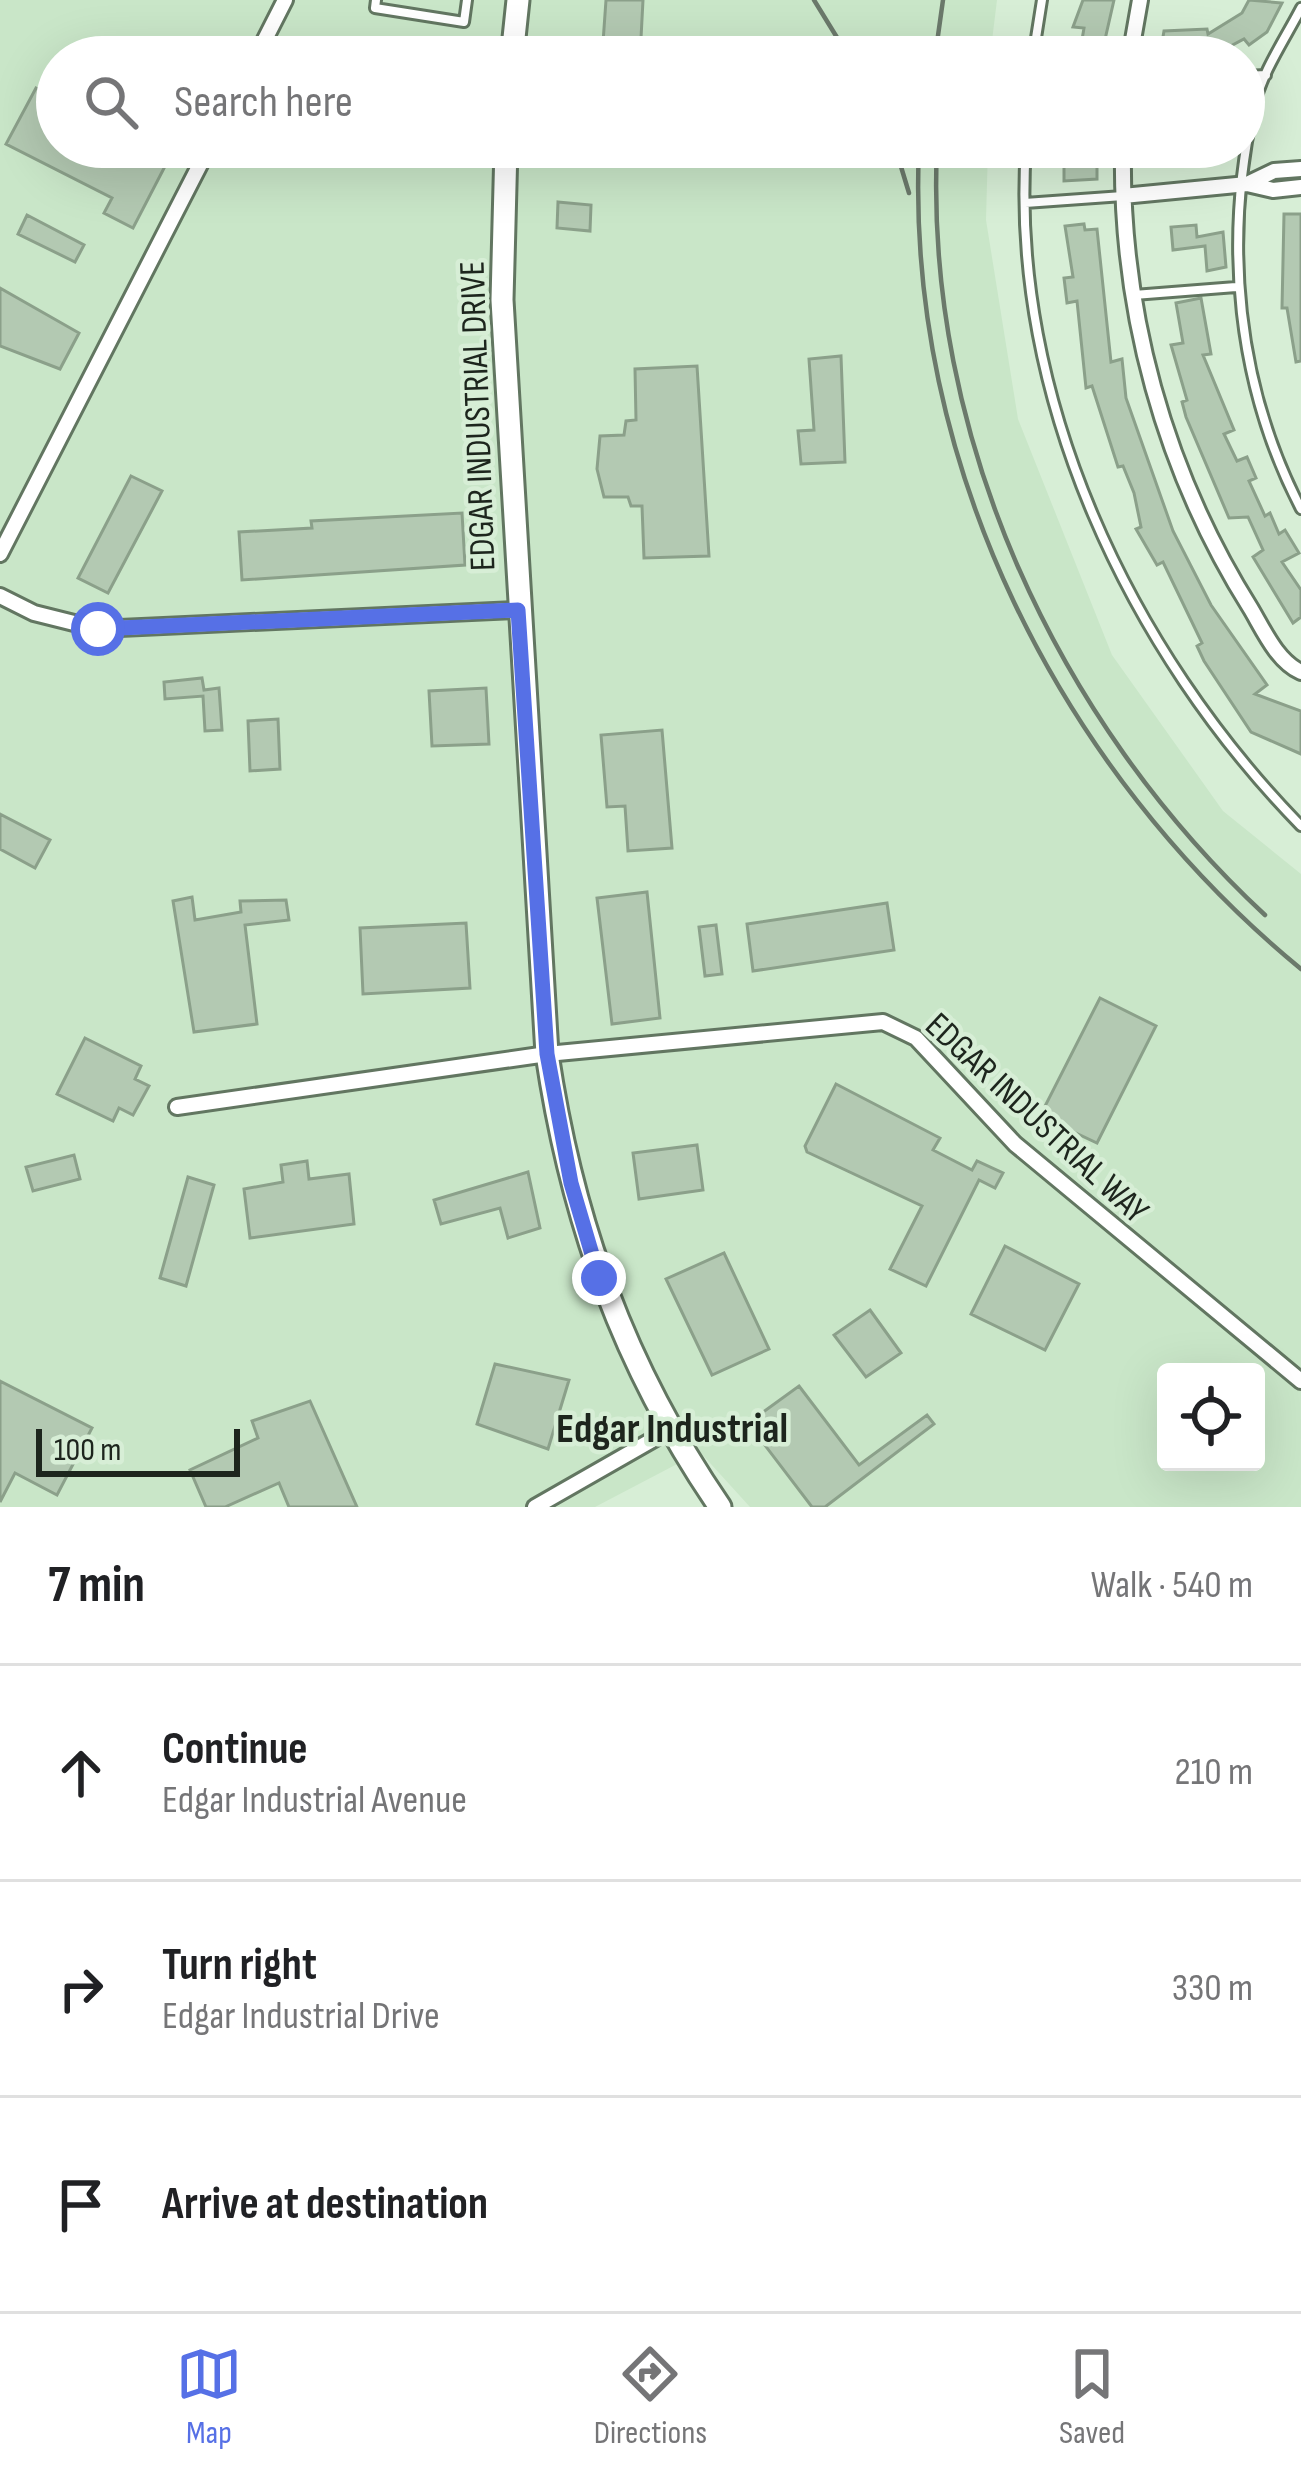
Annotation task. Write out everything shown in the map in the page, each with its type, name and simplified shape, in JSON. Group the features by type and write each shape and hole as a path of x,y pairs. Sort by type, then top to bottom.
{"street":[{"path":"267,36 285,0"},
{"path":"514,36 518,0"},
{"path":"1134,36 1141,0"},
{"path":"0,554 198,168"},
{"name":"EDGAR INDUSTRIAL DRIVE","path":"505,168 502,300 547,1054 571,1183 599,1278 668,1431 720,1507"},
{"path":"1123,168 1133,296 1160,411 1194,505 1269,638 1286,662 1301,672"},
{"path":"1245,184 1274,171 1301,169"},
{"path":"1124,196 1245,184 1274,190 1301,187"},
{"path":"0,596 34,613 98,629 518,610"},
{"name":"EDGAR INDUSTRIAL WAY","path":"177,1107 547,1054 883,1022 916,1038 1015,1144 1301,1381"},
{"path":"535,1507 668,1431"}],"lane":[{"path":"376,0 375,8 464,22 467,0"},
{"path":"1036,36 1042,0"},
{"path":"1265,80 1301,8"},
{"path":"1025,168 1024,203 1050,383 1108,550 1188,692 1301,826"},
{"path":"1247,168 1236,287 1264,414 1301,509"},
{"path":"1024,203 1124,196"},
{"path":"1133,296 1236,287"}],"shaded area":[{"path":"0,0 997,0 993,36 36,36 36,168 987,168 986,220 1018,419 1112,655 1223,811 1301,874 1301,1507 750,1507 700,1452 595,1507 0,1507"}],"building":[{"path":"606,0 643,0 641,36 603,36"},
{"path":"1083,0 1114,0 1106,36 1083,36 1084,28 1073,27"},
{"path":"1249,0 1282,3 1261,36 1163,36 1164,31 1207,29 1208,34 1242,13"},
{"path":"36,88 36,159 6,144"},
{"path":"53,168 164,168 133,228 104,213 112,198"},
{"path":"1064,168 1097,168 1097,179 1064,181"},
{"path":"558,202 591,205 590,231 557,228"},
{"path":"1284,214 1301,214 1301,361 1296,362 1287,308 1282,308"},
{"path":"27,215 84,245 75,262 18,234"},
{"path":"1084,224 1085,230 1097,229 1111,362 1122,359 1126,398 1173,531 1211,605 1267,685 1255,694 1301,711 1301,754 1251,732 1204,661 1197,646 1202,643 1163,562 1157,565 1136,529 1141,527 1134,493 1123,466 1118,467 1092,386 1086,388 1077,301 1067,303 1064,278 1073,277 1065,226"},
{"path":"1196,225 1197,237 1223,232 1226,267 1207,271 1205,246 1173,250 1171,227"},
{"path":"0,288 79,333 60,369 0,346"},
{"path":"1201,298 1211,354 1203,355 1234,430 1224,434 1237,461 1247,457 1256,478 1249,481 1265,516 1270,513 1279,534 1285,530 1299,553 1282,562 1301,590 1301,617 1293,623 1253,557 1263,550 1248,517 1229,518 1186,417 1182,402 1187,400 1171,345 1183,343 1176,303"},
{"path":"841,356 845,462 801,464 798,431 814,430 809,359"},
{"path":"697,366 709,556 644,558 642,506 631,506 628,497 604,497 597,469 600,436 624,435 626,421 636,420 635,369"},
{"path":"131,476 162,491 108,593 78,578"},
{"path":"462,513 465,565 242,580 239,532 312,528 311,521"},
{"path":"202,678 204,690 219,688 222,730 205,731 203,696 165,699 164,682"},
{"path":"486,688 489,744 432,746 429,691"},
{"path":"278,719 280,769 250,771 248,721"},
{"path":"662,730 672,848 628,851 625,806 607,807 601,735"},
{"path":"0,814 50,840 35,868 0,849"},
{"path":"647,892 660,1018 612,1024 597,898"},
{"path":"192,897 195,920 241,912 240,901 286,900 289,920 245,925 257,1024 194,1032 173,901"},
{"path":"887,903 894,950 753,971 747,924"},
{"path":"466,923 470,988 363,994 360,928"},
{"path":"716,925 722,974 705,976 699,927"},
{"path":"1100,998 1156,1026 1097,1143 1040,1116"},
{"path":"85,1038 141,1066 135,1079 149,1086 133,1115 119,1108 113,1121 57,1094"},
{"path":"836,1084 940,1138 933,1150 972,1170 977,1161 1003,1173 995,1188 979,1180 926,1286 890,1269 922,1206 807,1152 805,1146"},
{"path":"697,1145 703,1190 639,1199 633,1153"},
{"path":"74,1155 80,1179 33,1191 26,1167"},
{"path":"307,1161 309,1179 349,1174 354,1224 250,1238 244,1189 283,1182 281,1165"},
{"path":"528,1172 540,1228 508,1238 500,1208 441,1224 434,1200"},
{"path":"188,1177 214,1185 186,1286 160,1278"},
{"path":"1005,1246 1079,1284 1045,1350 971,1314"},
{"path":"724,1253 769,1349 712,1375 666,1279"},
{"path":"870,1310 901,1353 866,1377 834,1335"},
{"path":"495,1364 569,1380 548,1449 477,1424"},
{"path":"0,1381 92,1428 57,1495 15,1473 0,1502"},
{"path":"799,1386 859,1465 927,1415 934,1424 825,1507 812,1507 748,1423"},
{"path":"310,1401 357,1507 289,1507 279,1483 225,1507 206,1507 190,1470 258,1438 252,1421"}],"railway":[{"path":"814,0 836,36"},
{"path":"938,36 943,0"},
{"path":"901,168 909,193"},
{"path":"919,168 921,265 939,381 970,494 1014,602 1070,705 1137,801 1215,890 1301,969"},
{"path":"937,168 939,255 953,361 980,465 1018,566 1066,663 1124,754 1190,838 1265,915"}],"district":[{"name":"Edgar Industrial","path":"672,1427"}],"route":[{"path":"98,629 518,610 547,1054 571,1183 599,1278"}]}
